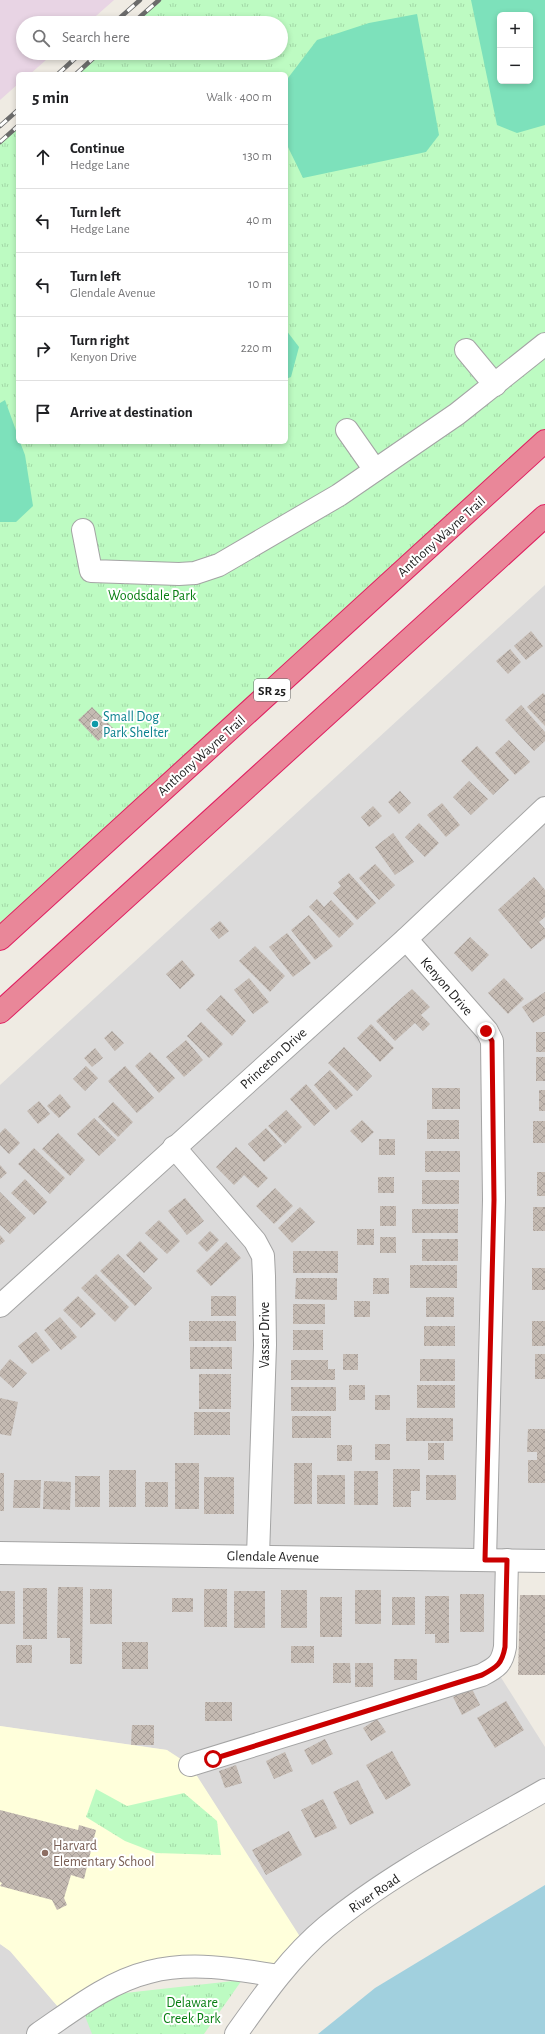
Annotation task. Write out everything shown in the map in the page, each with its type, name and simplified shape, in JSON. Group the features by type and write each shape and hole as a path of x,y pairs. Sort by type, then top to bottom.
{"highway":[{"name":"Anthony Wayne Trail","path":"0,939 545,441"},
{"path":"0,1012 545,516"}],"street":[{"path":"83,530 91,571 195,573 219,565 339,495 457,414 545,344"},
{"path":"466,350 495,385"},
{"path":"347,430 375,470"},
{"name":"Princeton Drive","path":"0,1306 174,1147 406,939 545,808"},
{"name":"Kenyon Drive","path":"406,939 486,1031 492,1041 494,1200 485,1560"},
{"name":"Vassar Drive","path":"174,1147 255,1241 263,1256 265,1345 258,1556"},
{"name":"Glendale Avenue","path":"0,1553 545,1561"},
{"path":"190,1765 482,1675 495,1668 502,1660 505,1647 507,1560"},
{"name":"River Road","path":"236,2034 278,1976 325,1928 366,1896 444,1848 545,1790"},
{"path":"38,2034 113,1986 148,1972 189,1966 228,1968 278,1976"}],"shaded area":[{"path":"0,0 114,0 96,16 16,16 16,60 46,60 32,72 16,72 16,86 0,100"},
{"path":"545,585 545,1560 507,1560 495,1668 545,1747 545,1790 306,1946 167,1750 0,1726 0,1085"},
{"path":"0,1726 167,1750 190,1765 306,1946 278,1976 189,1966 65,2015 10,1951 0,1944"},
{"path":"0,1944 10,1951 65,2015 38,2034 0,2034"},
{"path":"85,2016 92,2034 57,2034"}],"green space":[{"name":"Woodsdale Park","path":"159,0 545,0 545,442 0,939 0,142 16,128 16,444 288,444 288,72 78,72 91,60 288,60 288,16 141,16"},
{"path":"471,0 545,0 545,125 517,133 497,125"},
{"path":"417,14 439,135 426,152 303,178 288,147 288,78 317,40 369,23"},
{"path":"288,333 299,347 291,377 288,378"},
{"path":"5,400 16,430 16,444 21,444 25,455 33,506 16,522 0,522 0,403"},
{"path":"96,1789 127,1806 184,1793 217,1821 221,1855 156,1853 125,1841 86,1817"},
{"name":"Delaware Creek Park","path":"242,1980 204,2034 53,2034 116,1994"}],"water":[{"path":"545,1885 545,2034 318,2034 375,1988"}],"building":[{"path":"531,631 543,646 526,660 514,646"},
{"path":"510,649 521,662 508,674 496,661"},
{"path":"543,693 545,695 545,726 527,707"},
{"path":"521,705 545,732 545,741 534,751 505,720"},
{"name":"Small Dog Park Shelter","path":"92,707 113,728 98,741 78,720"},
{"path":"509,740 530,762 515,775 495,753"},
{"path":"477,746 509,780 493,795 461,761"},
{"path":"469,781 488,799 471,815 453,797"},
{"path":"400,791 411,803 399,814 388,802"},
{"path":"442,803 460,825 446,837 427,815"},
{"path":"373,806 382,816 369,827 361,817"},
{"path":"419,823 439,843 425,857 405,837"},
{"path":"393,833 414,862 395,875 375,847"},
{"path":"375,864 395,885 379,900 359,878"},
{"path":"349,873 376,903 357,920 333,893 341,886 338,882"},
{"path":"534,877 545,890 545,917 539,922 545,929 545,938 531,949 498,910"},
{"path":"317,899 324,907 331,900 354,924 339,938 309,907"},
{"path":"309,915 333,946 315,960 291,930"},
{"path":"220,921 229,931 219,939 210,929"},
{"path":"287,933 311,963 293,977 269,947"},
{"path":"470,937 489,955 472,972 454,953"},
{"path":"255,946 285,976 270,992 239,961"},
{"path":"182,960 195,975 180,989 166,974"},
{"path":"249,978 269,1002 253,1014 234,990"},
{"path":"504,978 524,999 508,1014 488,993"},
{"path":"412,989 430,1007 421,1015 430,1024 423,1031 415,1023 395,1041 376,1021"},
{"path":"545,992 545,1015 533,1023 522,1007"},
{"path":"221,995 246,1021 232,1036 206,1010"},
{"path":"201,1022 223,1044 209,1058 187,1036"},
{"path":"371,1024 394,1048 380,1062 357,1038"},
{"path":"112,1031 124,1043 115,1051 104,1038"},
{"path":"536,1032 545,1032 545,1052 536,1052"},
{"path":"186,1040 203,1060 184,1077 166,1057"},
{"path":"344,1047 372,1076 357,1091 328,1063"},
{"path":"95,1048 103,1058 92,1067 84,1058"},
{"path":"150,1052 175,1078 159,1093 135,1066"},
{"path":"536,1057 545,1057 545,1081 536,1081"},
{"path":"86,1066 98,1078 85,1091 73,1079"},
{"path":"125,1066 154,1098 137,1113 108,1081"},
{"path":"330,1070 353,1095 336,1110 314,1085"},
{"path":"306,1084 330,1111 314,1126 290,1099"},
{"path":"432,1088 460,1088 460,1109 432,1109"},
{"path":"539,1090 545,1090 545,1111 539,1111"},
{"path":"60,1094 71,1107 59,1118 47,1106"},
{"path":"39,1101 50,1114 38,1124 27,1111"},
{"path":"113,1102 133,1122 118,1137 98,1117"},
{"path":"286,1110 302,1127 285,1144 268,1126"},
{"path":"94,1118 116,1140 99,1156 77,1134"},
{"path":"362,1120 374,1132 362,1143 350,1131"},
{"path":"427,1120 459,1120 459,1139 427,1139"},
{"path":"533,1121 545,1121 545,1143 533,1143"},
{"path":"5,1128 20,1143 9,1154 0,1145 0,1133"},
{"path":"266,1128 282,1146 264,1162 248,1144"},
{"path":"58,1133 85,1160 70,1176 42,1149"},
{"path":"379,1139 395,1139 395,1155 379,1155"},
{"path":"236,1147 268,1178 258,1188 244,1175 234,1185 216,1167"},
{"path":"34,1148 65,1178 50,1194 18,1164"},
{"path":"425,1151 460,1151 460,1172 425,1172"},
{"path":"0,1165 7,1173 0,1179"},
{"path":"537,1172 545,1172 545,1196 537,1196"},
{"path":"378,1177 394,1177 394,1193 378,1193"},
{"path":"25,1179 47,1202 34,1215 11,1193"},
{"path":"422,1180 459,1180 459,1204 422,1204"},
{"path":"275,1188 293,1206 274,1224 256,1206"},
{"path":"0,1192 26,1218 10,1234 0,1225"},
{"path":"185,1198 204,1221 187,1235 168,1211"},
{"path":"380,1206 396,1206 396,1226 380,1226"},
{"path":"300,1207 315,1222 292,1243 278,1228"},
{"path":"533,1207 545,1207 545,1231 533,1231"},
{"path":"412,1209 458,1209 458,1233 412,1233"},
{"path":"159,1220 180,1241 167,1254 145,1233"},
{"path":"357,1229 374,1229 374,1245 357,1245"},
{"path":"210,1231 219,1240 207,1252 198,1243"},
{"path":"0,1235 5,1241 0,1245"},
{"path":"380,1237 396,1237 396,1253 380,1253"},
{"path":"422,1239 458,1239 458,1261 422,1261"},
{"path":"140,1241 158,1259 144,1273 126,1255"},
{"path":"226,1242 241,1258 211,1286 196,1271"},
{"path":"293,1251 338,1251 338,1273 293,1273"},
{"path":"118,1254 152,1288 135,1306 100,1271"},
{"path":"410,1265 457,1265 457,1288 410,1288"},
{"path":"532,1268 545,1268 545,1290 532,1290"},
{"path":"96,1274 129,1307 115,1322 81,1288"},
{"path":"296,1278 337,1278 337,1300 295,1299"},
{"path":"373,1278 389,1278 389,1294 373,1294"},
{"path":"78,1296 96,1314 81,1328 63,1310"},
{"path":"211,1296 236,1296 236,1316 211,1316"},
{"path":"426,1297 454,1297 454,1317 426,1317"},
{"path":"354,1301 370,1301 370,1317 354,1317"},
{"path":"293,1304 325,1304 325,1324 293,1324"},
{"path":"60,1317 77,1337 61,1350 44,1330"},
{"path":"189,1321 236,1321 236,1341 189,1341"},
{"path":"532,1321 545,1321 545,1346 532,1346"},
{"path":"424,1326 455,1326 455,1346 424,1346"},
{"path":"293,1330 323,1330 323,1350 293,1350"},
{"path":"36,1332 50,1350 32,1364 18,1346"},
{"path":"190,1347 232,1347 232,1369 190,1369"},
{"path":"343,1354 358,1354 358,1370 343,1370"},
{"path":"535,1354 545,1354 545,1379 535,1379"},
{"path":"10,1359 27,1373 13,1388 0,1376 0,1371"},
{"path":"420,1359 455,1359 455,1381 420,1381"},
{"path":"291,1360 328,1360 328,1369 335,1369 335,1380 291,1380"},
{"path":"199,1374 231,1374 231,1409 199,1409"},
{"path":"349,1385 365,1385 365,1400 349,1400"},
{"path":"417,1385 455,1385 455,1408 417,1408"},
{"path":"291,1387 336,1387 336,1411 291,1411"},
{"path":"375,1395 390,1395 390,1410 375,1410"},
{"path":"0,1398 18,1402 11,1436 0,1434"},
{"path":"194,1412 230,1412 230,1435 194,1435"},
{"path":"292,1416 331,1416 331,1438 292,1438"},
{"path":"406,1418 453,1418 453,1441 406,1441"},
{"path":"528,1429 545,1429 545,1483 528,1483 528,1460 537,1460 537,1452 527,1452"},
{"path":"428,1443 444,1443 444,1460 428,1460"},
{"path":"375,1444 390,1444 390,1460 375,1460"},
{"path":"337,1445 352,1445 352,1461 337,1461"},
{"path":"175,1463 199,1463 199,1509 175,1509"},
{"path":"294,1463 312,1463 312,1504 294,1504"},
{"path":"393,1469 420,1469 420,1491 411,1491 411,1507 393,1507"},
{"path":"109,1470 136,1470 136,1507 109,1507"},
{"path":"354,1471 378,1471 378,1505 354,1505"},
{"path":"0,1473 4,1473 4,1511 0,1511"},
{"path":"317,1475 345,1475 345,1504 317,1504"},
{"path":"426,1475 456,1475 456,1500 426,1500"},
{"path":"75,1476 100,1476 100,1507 75,1507"},
{"path":"204,1477 234,1477 234,1514 204,1514"},
{"path":"14,1480 41,1480 40,1508 13,1508"},
{"path":"44,1481 71,1482 70,1510 43,1509"},
{"path":"145,1482 168,1482 168,1507 145,1507"},
{"path":"58,1587 83,1587 82,1664 70,1664 70,1638 57,1638"},
{"path":"23,1588 47,1588 47,1639 23,1639"},
{"path":"90,1589 112,1589 112,1624 90,1624"},
{"path":"204,1589 227,1589 227,1627 204,1627"},
{"path":"281,1590 307,1590 307,1628 281,1628"},
{"path":"355,1590 381,1590 381,1624 355,1624"},
{"path":"0,1591 15,1591 15,1624 0,1624"},
{"path":"234,1591 265,1591 265,1628 234,1628"},
{"path":"460,1594 484,1594 484,1632 460,1632"},
{"path":"520,1595 545,1595 545,1675 518,1675"},
{"path":"425,1596 449,1596 449,1643 435,1643 435,1634 425,1634"},
{"path":"320,1597 342,1597 342,1637 320,1637"},
{"path":"392,1597 415,1597 415,1625 392,1625"},
{"path":"172,1598 193,1598 193,1612 172,1612"},
{"path":"122,1642 148,1642 148,1669 122,1669"},
{"path":"16,1645 32,1645 32,1663 16,1663"},
{"path":"291,1646 314,1646 314,1663 291,1663"},
{"path":"394,1659 417,1659 417,1680 394,1680"},
{"path":"333,1663 350,1663 351,1683 333,1683"},
{"path":"355,1663 373,1663 373,1687 355,1687"},
{"path":"471,1687 480,1705 462,1715 453,1697"},
{"path":"506,1701 524,1730 495,1748 477,1718"},
{"path":"205,1702 232,1702 232,1721 205,1721"},
{"path":"377,1719 386,1732 371,1741 363,1728"},
{"path":"132,1725 154,1725 154,1745 131,1745"},
{"path":"325,1739 333,1754 312,1765 304,1750"},
{"path":"392,1751 411,1785 386,1800 366,1765"},
{"path":"285,1752 293,1771 274,1779 266,1761"},
{"path":"236,1765 242,1783 225,1788 219,1771"},
{"path":"358,1780 374,1813 350,1825 333,1792"},
{"path":"323,1799 337,1828 315,1838 301,1810"},
{"name":"Harvard Elementary School","path":"0,1810 78,1830 79,1825 96,1830 84,1879 71,1875 64,1898 67,1905 57,1910 52,1900 0,1886 2,1883 0,1882"},
{"path":"289,1831 302,1855 266,1875 252,1850"}],"railway":[{"path":"122,16 140,0"},
{"path":"141,16 159,0"},
{"path":"60,72 73,60"},
{"path":"78,72 91,60"},
{"path":"0,126 16,112"},
{"path":"0,142 16,128"}],"place":[{"name":"Small Dog Park Shelter","path":"95,724"},
{"name":"Harvard Elementary School","path":"45,1853"}],"route":[{"path":"213,1759 482,1675 495,1668 502,1660 505,1647 507,1560 485,1560 494,1200 492,1041 486,1031"}]}
